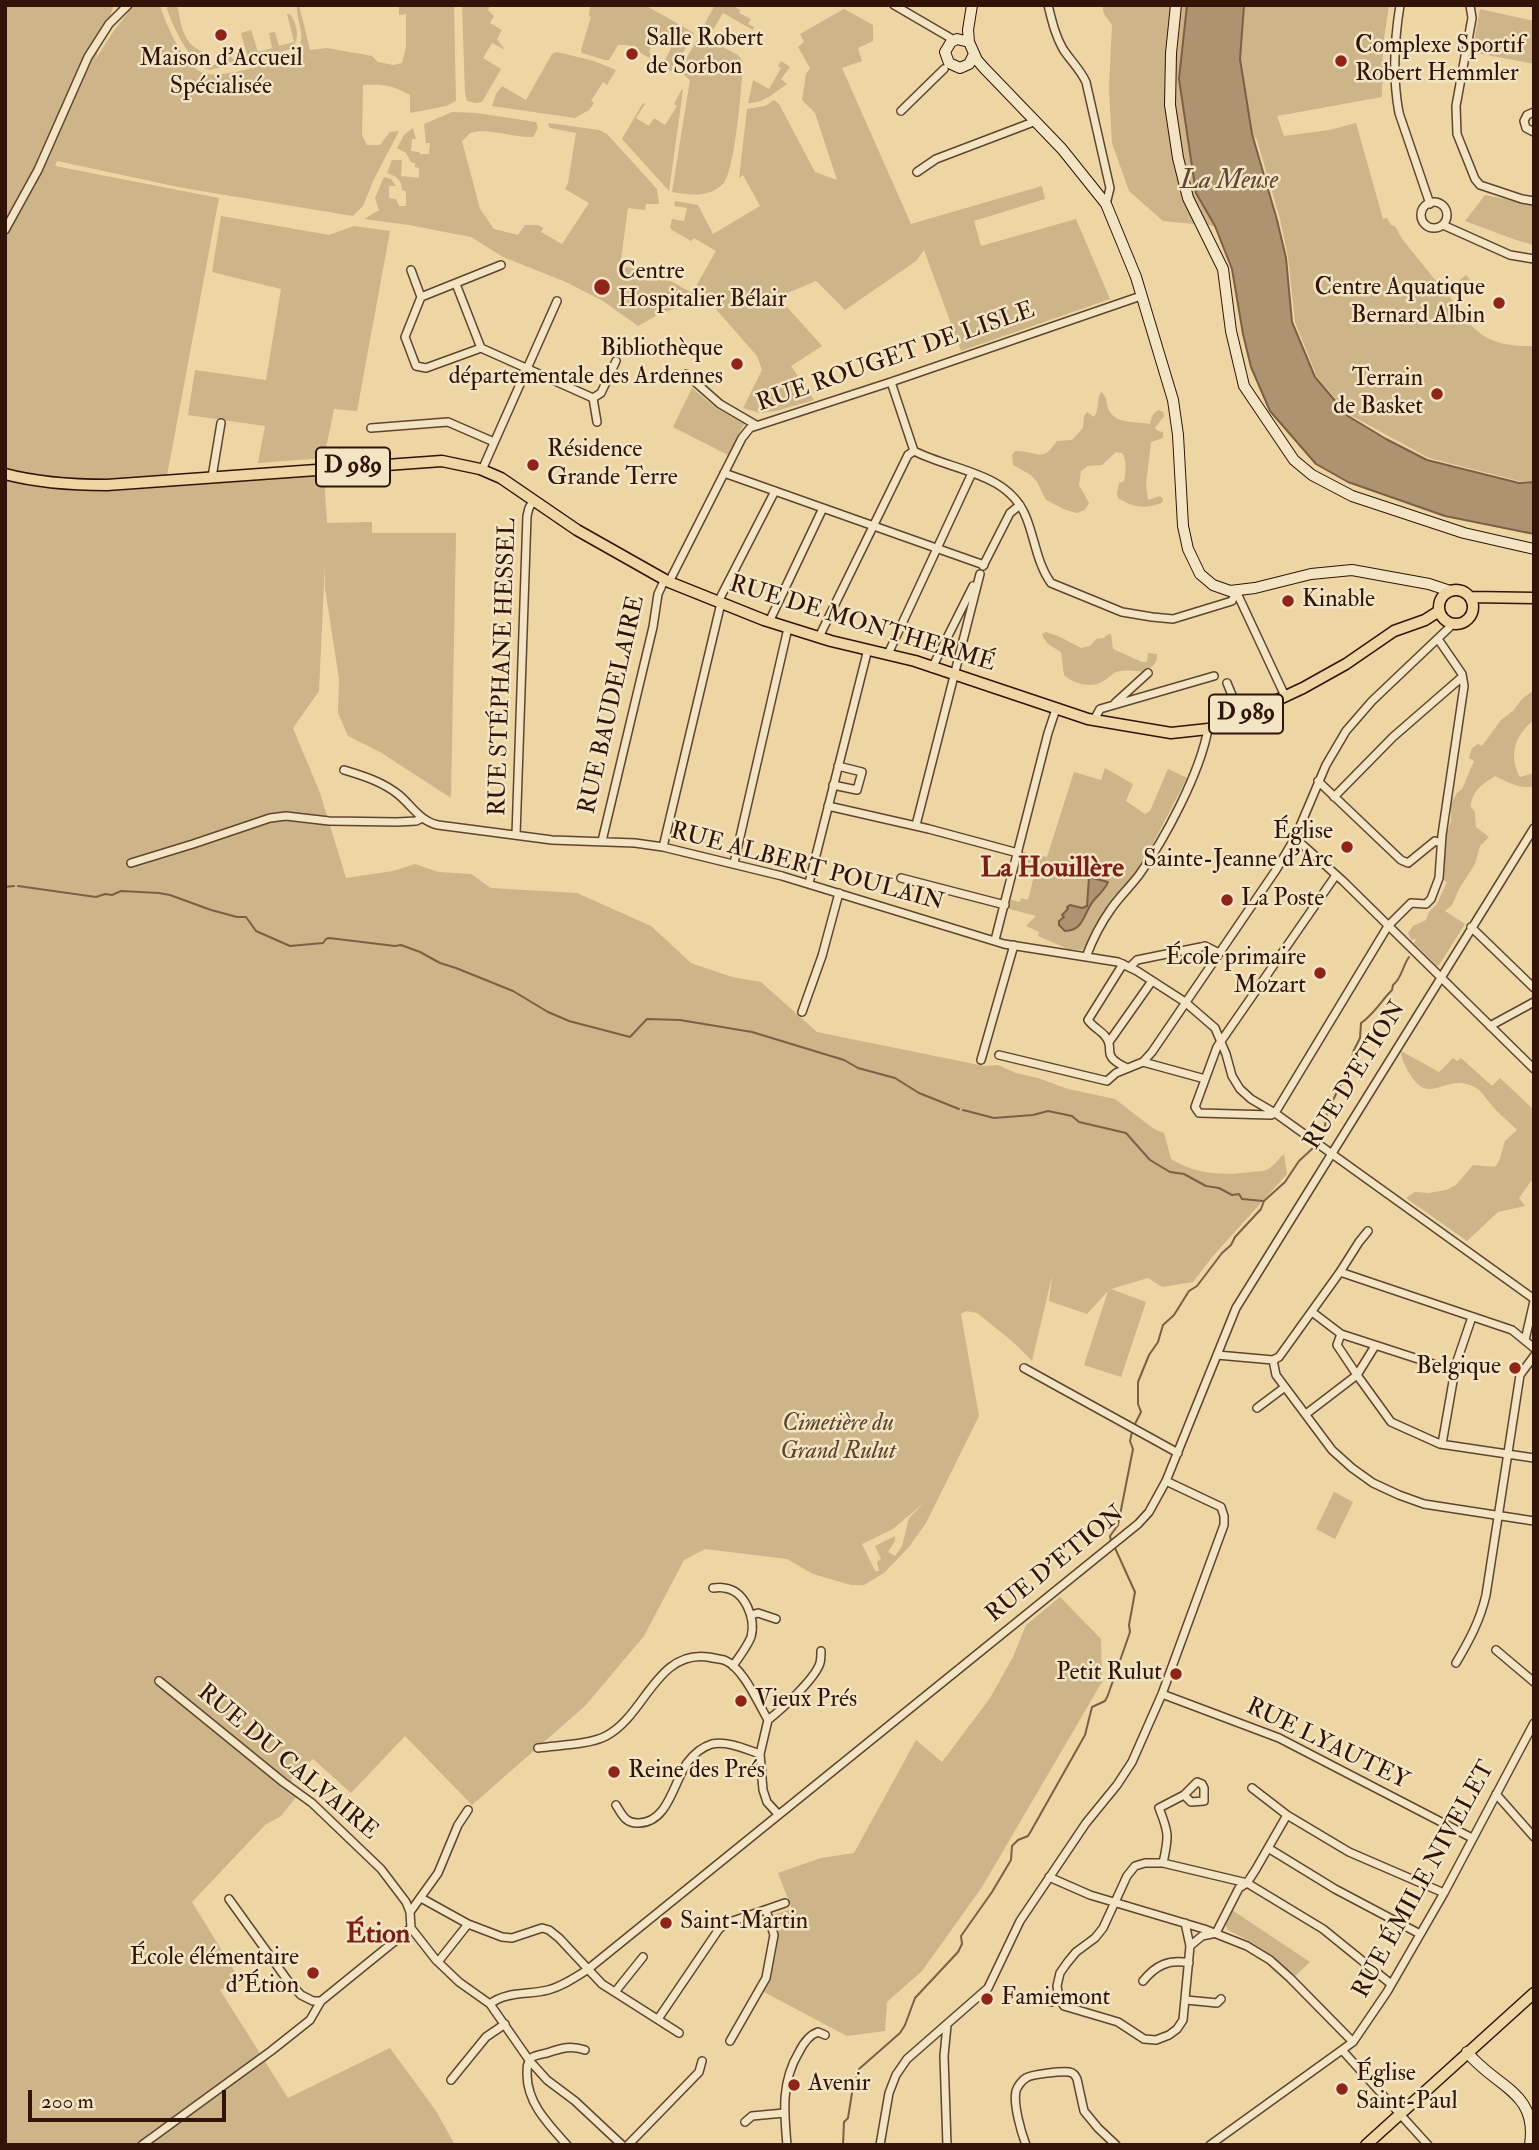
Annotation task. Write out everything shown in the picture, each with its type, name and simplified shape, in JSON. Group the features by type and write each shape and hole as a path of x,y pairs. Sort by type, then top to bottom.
{"main road":[{"path":"971,5 962,30 946,59 956,67 968,65 982,70 1036,121 1082,172 1106,204 1122,239 1175,411 1183,526 1188,549 1195,565 1208,581 1217,587 1236,591 1311,574 1340,570 1364,572 1429,584 1450,591 1460,590 1470,597 1473,610"},
{"path":"971,5 969,43 993,79"},
{"path":"1176,5 1170,105 1178,158 1188,198 1223,269 1231,331 1244,386 1294,460 1312,475 1352,496 1464,533 1534,549"},
{"path":"955,40 969,43"},
{"path":"968,65 974,54"},
{"name":"RUE DE MONTHERMÉ","path":"5,474 74,485 442,461 482,470 501,478 580,532 667,580 769,622 888,654 1094,720 1171,733 1208,729 1241,717 1346,664 1394,631 1444,614"},
{"path":"1412,582 1435,591 1444,614"},
{"path":"1444,614 1450,591"},
{"path":"1470,597 1534,598"},
{"path":"1444,614 1465,621 1473,610 1483,606 1534,604"},
{"path":"1366,2145 1534,1993"},
{"path":"1468,2052 1482,2069 1525,2103 1531,2118 1531,2145"}],"street":[{"path":"5,230 38,170 88,57 109,24 128,5"},
{"path":"894,5 955,40"},
{"path":"1048,5 1058,41 1079,67 1086,82 1110,188 1106,204"},
{"path":"1400,5 1394,42 1396,99 1430,204"},
{"path":"1470,5 1472,18 1456,106 1457,134 1480,186 1534,201"},
{"path":"901,111 946,59 942,40 931,28"},
{"path":"1534,112 1527,115 1524,121 1526,128 1534,132"},
{"path":"917,172 936,159 1036,121"},
{"path":"1443,225 1447,217 1445,209 1438,203 1430,204 1422,211 1423,222 1433,228 1443,225 1510,255 1534,259"},
{"path":"421,297 501,265"},
{"path":"411,270 421,297 405,337 416,366 426,368 481,348 593,398"},
{"path":"456,284 481,348"},
{"name":"RUE ROUGET DE LISLE","path":"667,580 742,438 750,428 1141,296"},
{"path":"482,470 557,301"},
{"path":"593,398 601,393 616,361"},
{"path":"686,374 720,404 756,425"},
{"path":"891,382 914,451"},
{"path":"593,398 597,422"},
{"path":"371,428 448,422 494,442"},
{"path":"212,477 221,423"},
{"path":"914,451 1002,486 1013,495 1026,517 1044,574 1051,583 1075,594 1122,612 1173,619 1232,601 1236,591"},
{"path":"819,637 908,455 914,451"},
{"path":"724,473 984,565"},
{"path":"888,654 972,473"},
{"path":"663,847 720,603 775,491"},
{"name":"RUE STÉPHANE HESSEL","path":"516,835 527,516 533,501"},
{"path":"932,668 1010,513 1020,505"},
{"path":"769,622 822,508"},
{"path":"916,825 979,574"},
{"name":"RUE BAUDELAIRE","path":"602,841 657,601 667,580"},
{"path":"1236,591 1286,696"},
{"path":"999,1055 1107,1081 1116,1073 1143,1062 1276,870 1294,838 1318,781 1346,731 1372,701 1438,639 1444,614"},
{"path":"734,863 788,628"},
{"path":"1336,875 1221,1040 1195,1107 1199,1113 1275,1113 1388,926 1411,903 1426,904 1431,899 1439,878 1441,843 1464,686 1462,677 1438,639"},
{"path":"808,883 868,649"},
{"path":"1112,706 1148,673"},
{"path":"1094,720 1100,709 1214,676"},
{"path":"1335,797 1393,737 1462,677"},
{"path":"1227,683 1241,717"},
{"path":"995,940 1056,709"},
{"path":"1086,957 1111,909 1156,849 1190,784 1205,745 1208,729"},
{"path":"833,785 857,790 862,772 838,766"},
{"path":"131,863 270,818 286,816 329,821 397,822 422,818 401,796 387,787 344,770"},
{"path":"1318,781 1401,860 1408,863 1436,841 1441,843"},
{"path":"828,806 916,825 1018,853"},
{"name":"RUE ALBERT POULAIN","path":"422,818 438,825 516,835 663,847 808,883 1014,945 1111,960 1126,966"},
{"name":"RUE D'ETION","path":"490,2004 498,1998 564,1986 587,1970 1138,1524 1149,1512 1178,1453 1236,1308 1534,828"},
{"path":"1294,838 1336,875 1534,1069"},
{"path":"901,878 1005,905"},
{"path":"802,1012 839,893"},
{"path":"1471,927 1534,988"},
{"path":"981,1060 1014,945"},
{"path":"1127,1068 1112,1060 1109,1042 1088,1020 1126,966 1137,960 1205,946 1219,953"},
{"path":"1126,966 1185,1002 1215,1028 1232,1076 1240,1089 1251,1099 1275,1113 1534,1300 1525,1340"},
{"path":"1109,1042 1152,981"},
{"path":"1490,1026 1534,1002"},
{"path":"1143,1062 1205,1079"},
{"path":"1217,1355 1273,1360 1279,1357 1368,1231"},
{"path":"1340,1272 1512,1329 1534,1348"},
{"path":"1312,1312 1341,1334 1455,1371"},
{"path":"1442,1444 1455,1371 1472,1317"},
{"path":"1341,1334 1337,1345 1391,1422 1442,1444 1534,1458"},
{"path":"1306,1414 1357,1375 1376,1346"},
{"path":"1456,1663 1474,1634 1481,1616 1520,1375 1534,1356"},
{"path":"1273,1360 1276,1375 1332,1450 1373,1483 1424,1504 1534,1521"},
{"path":"1024,1368 1178,1453"},
{"path":"1258,1408 1285,1387"},
{"path":"880,2145 889,2093 896,2075 907,2059 988,1988 1020,1921 1086,1823 1132,1762 1162,1694 1224,1525 1221,1507 1166,1481"},
{"path":"713,1588 726,1587 736,1592 751,1615 751,1636 733,1666"},
{"path":"751,1615 758,1613 776,1619"},
{"path":"1496,1650 1534,1682"},
{"path":"778,1814 767,1802 763,1790 760,1754 768,1720 814,1674 820,1663 821,1651"},
{"path":"537,1748 605,1736 619,1726 666,1670 677,1662 704,1657 726,1660 741,1673 768,1720"},
{"name":"RUE DU CALVAIRE","path":"159,1681 312,1803 382,1869 406,1902 410,1912"},
{"name":"RUE LYAUTEY","path":"1162,1694 1279,1738 1472,1838"},
{"name":"RUE ÉMILE NIVELET","path":"1210,2145 1353,2042 1391,1984 1444,1893 1534,1723"},
{"path":"616,1805 625,1821 634,1824 652,1821 661,1813 687,1762 698,1751 713,1744 728,1744 760,1754"},
{"path":"1252,1788 1287,1815 1349,1852 1444,1893"},
{"path":"1496,1794 1534,1837"},
{"path":"1163,1863 1168,1839 1167,1829 1158,1808 1184,1795"},
{"path":"468,1811 458,1825 438,1873 410,1912 411,1928 438,1962 459,1982 490,2004 529,2060 547,2080 575,2101 622,2145"},
{"path":"1190,1946 1202,1936 1216,1933 1240,1888 1247,1883 1287,1815"},
{"path":"1268,1848 1335,1889 1420,1934"},
{"path":"1185,1923 1190,1946 1183,2020 1169,2035 1156,2040 1144,2039 1118,2022 1064,2006 1057,1986 1060,1973 1076,1952 1095,1938 1103,1928 1127,1876 1135,1866 1145,1863 1163,1863 1247,1883 1323,1929 1391,1984"},
{"path":"1049,1877 1090,1895 1216,1933 1247,1946 1270,1960 1353,2042"},
{"path":"421,1898 468,1924 502,1937 512,1938 542,1928 549,1930 602,1984 679,2033"},
{"path":"229,1899 300,1995 313,2001 321,2001"},
{"path":"659,2019 719,1929 727,1923 785,1903"},
{"path":"730,2041 766,1978 774,1935 766,1910"},
{"path":"438,1962 468,1924"},
{"path":"142,2145 310,2020 321,2001 411,1928"},
{"path":"615,1992 643,1957"},
{"path":"1143,1981 1152,1970 1165,1963 1189,1963"},
{"path":"1038,1999 1052,2002 1059,1998"},
{"path":"1185,2000 1217,2003 1221,1999"},
{"path":"451,2080 486,2037 505,2024"},
{"path":"947,2025 944,2056 947,2145"},
{"path":"787,2145 784,2093 791,2066 812,2034 818,2032 825,2035"},
{"path":"567,2145 531,2099 527,2083 527,2065 533,2057 567,2046 585,2050"},
{"path":"1342,2050 1428,2145"},
{"path":"628,2145 699,2072 702,2061"},
{"path":"1026,2145 1016,2102 1016,2091 1020,2084 1025,2078 1032,2076 1069,2071 1077,2079 1088,2118 1116,2145"},
{"path":"745,2122 752,2116 784,2112"}],"green space":[{"name":"Cimetière du Grand Rulut","path":"5,5 114,5 95,60 134,5 160,5 170,31 186,59 199,71 220,74 264,64 299,50 302,37 297,5 310,50 327,48 372,56 378,62 393,65 402,63 406,47 406,14 399,15 399,5 454,5 456,101 446,106 410,113 410,95 387,86 363,85 362,135 367,145 380,145 390,132 399,131 363,206 353,216 183,188 57,161 55,166 219,198 165,486 324,475 327,523 372,522 372,533 456,533 451,798 380,752 348,736 338,713 339,679 325,588 325,563 319,691 293,728 320,793 346,878 393,871 415,864 438,872 471,874 491,888 577,893 651,926 691,963 732,977 761,982 817,1032 984,1066 998,1065 1068,1089 1115,1099 1154,1129 1164,1133 1171,1159 1199,1171 1220,1174 1262,1171 1270,1168 1284,1154 1287,1174 1193,1282 1162,1287 1148,1278 1111,1289 1146,1302 1121,1377 1084,1365 1108,1291 1087,1314 1049,1301 1052,1276 1032,1361 977,1313 966,1311 961,1314 979,1416 926,1523 909,1547 884,1573 864,1585 851,1585 813,1574 787,1559 705,1549 684,1560 644,1636 585,1706 472,1805 405,1736 351,1793 313,1759 291,1779 296,1797 281,1816 265,1825 192,1902 240,1980 220,1990 288,2098 390,2048 436,2111 455,2145 5,2145","holes":["926,1501 909,1518 902,1546 895,1556 888,1552 895,1536 875,1546 881,1559 877,1562 879,1571 875,1571 862,1544 893,1529"]},
{"path":"166,5 177,5 184,34 192,45 206,53 210,66 226,61 222,47 228,45 232,59 247,55 241,33 251,30 258,52 272,48 269,33 275,32 279,46 294,42 287,14 290,14 295,23 296,40 291,49 210,70 195,60 189,52"},
{"path":"462,5 491,5 488,10 494,16 490,23 502,30 497,39 505,50 492,43 483,58 501,69 482,102 467,101 465,93"},
{"path":"590,5 645,5 694,33 671,71 662,66 671,48 657,39 651,45 649,52 652,54 649,58 627,45 618,45 609,60 605,60 582,53 581,50 591,17"},
{"path":"715,5 732,5 740,10 739,13 751,19 748,24 754,27 753,30 723,13 713,30 704,25"},
{"path":"1102,5 1187,5 1179,79 1196,193 1215,226 1163,221 1129,191 1112,143 1109,88 1112,25 1104,14"},
{"path":"1244,5 1389,5 1383,45 1382,97 1277,116 1284,136 1356,123 1383,219 1387,218 1391,225 1395,226 1402,239 1445,292 1466,275 1471,281 1450,297 1475,329 1494,341 1534,346 1534,481 1519,481 1429,458 1350,415 1317,377 1295,322 1288,257 1280,219 1257,140 1252,134 1240,59"},
{"path":"844,9 873,25 873,41 858,48 862,61 842,68 911,224 1042,186 1045,199 974,221 981,246 1076,219 1110,299 961,351 924,250 916,261 845,310 816,281 778,297 822,346 791,366 814,400 760,413 743,408 762,370 757,356 707,299 661,313 638,326 603,301 566,282 503,257 471,237 364,219 379,210 375,198 384,177 391,179 396,186 389,186 389,198 396,199 399,206 406,206 406,191 402,190 398,179 387,173 392,160 402,160 401,176 419,178 419,168 415,167 415,163 411,162 406,153 397,148 404,135 413,128 416,139 412,139 411,151 429,154 430,143 426,143 424,124 452,112 476,113 536,122 538,128 533,137 477,131 470,133 462,141 480,209 494,229 518,235 525,225 538,225 543,228 541,232 562,244 589,203 565,189 576,133 550,128 548,125 599,130 607,134 657,189 659,204 646,204 645,210 628,208 620,266 655,272 692,293 716,251 694,238 691,241 672,230 672,219 684,221 687,208 674,206 675,201 698,205 713,234 760,206 743,175 739,178 747,109 765,106 774,100 779,104 815,172 837,180 815,113 802,100 806,74 810,68 798,47 804,42 800,34"},
{"path":"1480,9 1534,21 1534,64 1472,52"},
{"path":"700,35 738,55 743,62 731,163 723,184 711,192 672,192 690,80 679,71"},
{"path":"557,52 594,61 616,70 607,85 603,82 591,101 594,103 589,110 575,118 492,106 502,86 526,100 552,54"},
{"path":"781,61 790,67 781,79 787,84 764,100 748,103 753,80 769,89 781,68 778,66"},
{"path":"682,89 669,191 622,139 643,103 645,104 636,118 649,126 654,118 665,125 677,106 674,104"},
{"path":"1485,195 1534,205 1534,245 1465,221"},
{"path":"221,216 329,235 354,226 390,231 357,411 334,409 324,458 258,463 265,426 188,415 195,370 266,380 281,289 212,272"},
{"path":"692,388 716,408 744,424 728,455 673,427"},
{"path":"1101,392 1111,413 1120,420 1150,424 1155,412 1163,412 1164,416 1155,428 1163,432 1163,438 1151,442 1146,484 1148,500 1160,496 1162,503 1140,506 1118,498 1119,483 1124,481 1125,474 1122,453 1116,452 1102,465 1088,466 1081,471 1079,485 1089,503 1085,510 1077,513 1046,500 1031,475 1013,465 1012,455 1015,451 1039,455 1047,452 1057,441 1072,440 1083,428 1087,412 1094,417"},
{"path":"1046,632 1081,648 1111,634 1113,649 1142,662 1147,662 1148,653 1157,654 1156,660 1145,672 1120,671 1097,684 1082,684 1064,675 1061,652 1045,641 1042,634"},
{"path":"1534,690 1534,720 1518,739 1514,761 1520,777 1534,773 1534,786 1519,786 1495,776 1478,789 1473,797 1471,807 1475,812 1476,827 1489,837 1480,846 1475,864 1452,905 1445,911 1465,924 1437,966 1414,943 1414,938 1412,941 1408,933 1413,926 1426,920 1447,882 1442,879 1451,804 1462,789 1474,761 1469,758 1472,748 1478,744 1482,746 1501,720"},
{"path":"1105,768 1133,784 1126,801 1145,814 1150,811 1168,769 1187,778 1136,876 1086,947 1083,950 1068,949 1038,936 1039,932 1026,926 1036,916 1006,908 1008,899 1020,902 1021,898 1028,900 1035,872 1016,867 1020,851 1047,857 1074,772 1101,780"},
{"path":"1401,1051 1439,1072 1453,1058 1457,1061 1461,1058 1492,1086 1500,1078 1534,1110 1534,1181 1531,1181 1519,1198 1525,1206 1498,1212 1467,1241 1406,1198 1415,1192 1446,1190 1456,1185 1473,1165 1495,1167 1505,1141 1517,1130 1482,1092 1470,1085 1460,1083 1429,1089 1422,1087 1408,1071"},
{"path":"1334,1492 1353,1502 1335,1539 1316,1529"},
{"path":"1060,1597 1101,1639 1102,1682 982,1887 922,1971 887,2002 885,2031 847,2036 764,1992 776,1954 777,1936 773,1915 792,1909 778,1873 821,1858 854,1853 916,1740 942,1762 990,1698 1013,1657 1026,1625"},
{"path":"1232,1910 1310,1962 1295,1976 1263,1950 1228,1930 1225,1924"}],"water":[{"name":"La Meuse","path":"1187,5 1244,5 1240,59 1252,134 1286,258 1292,322 1315,377 1348,416 1427,460 1519,483 1534,482 1534,534 1445,516 1348,482 1316,464 1270,411 1251,367 1232,269 1215,226 1196,193 1179,79"},
{"path":"1089,877 1108,882 1090,905 1080,924 1065,931 1059,921 1064,917 1062,915 1067,907 1087,906"}],"waterway":[{"path":"5,887 14,886"},
{"path":"18,886 96,897 121,891 170,895 211,910 246,917 256,931 290,946 323,943 329,938 401,945 513,991 569,1021 630,1037 647,1019 680,1020 752,1032 895,1078 919,1093 959,1109"},
{"path":"1321,1138 1327,1113 1360,1038 1361,1023 1392,990 1409,957"},
{"path":"963,1110 994,1118 1048,1111 1072,1116 1079,1122 1126,1133 1150,1160 1170,1172 1184,1174 1206,1186 1219,1188 1232,1195 1239,1194 1242,1199 1263,1201"},
{"path":"1135,1424 1141,1412 1138,1404 1138,1382 1149,1355 1158,1342 1163,1325 1261,1209 1264,1201 1285,1182 1299,1161 1313,1148"},
{"path":"1111,1541 1110,1536 1118,1525 1133,1449 1130,1441 1132,1432"},
{"path":"843,2145 844,2122 848,2118 859,2069 900,2033 915,1998 958,1952 962,1944 961,1936 1011,1860 1012,1846 1028,1836 1085,1735 1092,1707 1105,1701 1108,1695 1130,1632 1135,1592 1115,1548"}],"place":[{"name":"Maison d'Accueil Spécialisée","path":"221,35"},
{"name":"Salle Robert de Sorbon","path":"632,54"},
{"name":"Complexe Sportif Robert Hemmler","path":"1341,61"},
{"name":"Centre Hospitalier Bélair","path":"602,287"},
{"name":"Centre Aquatique Bernard Albin","path":"1499,303"},
{"name":"Bibliothèque départementale des Ardennes","path":"737,364"},
{"name":"Terrain de Basket","path":"1437,394"},
{"name":"Résidence Grande Terre","path":"533,465"},
{"name":"Kinable","path":"1288,601"},
{"name":"Église Sainte-Jeanne d'Arc","path":"1347,847"},
{"name":"La Poste","path":"1227,900"},
{"name":"École primaire Mozart","path":"1320,973"},
{"name":"Belgique","path":"1515,1368"},
{"name":"Petit Rulut","path":"1176,1674"},
{"name":"Vieux Prés","path":"741,1701"},
{"name":"Reine des Prés","path":"614,1772"},
{"name":"Saint-Martin","path":"666,1923"},
{"name":"École élémentaire d'Étion","path":"313,1973"},
{"name":"Famiemont","path":"987,1999"},
{"name":"Avenir","path":"794,2085"},
{"name":"Église Saint-Paul","path":"1342,2089"}],"district":[{"name":"La Houillère","path":"1052,870"},
{"name":"Étion","path":"378,1936"}]}
